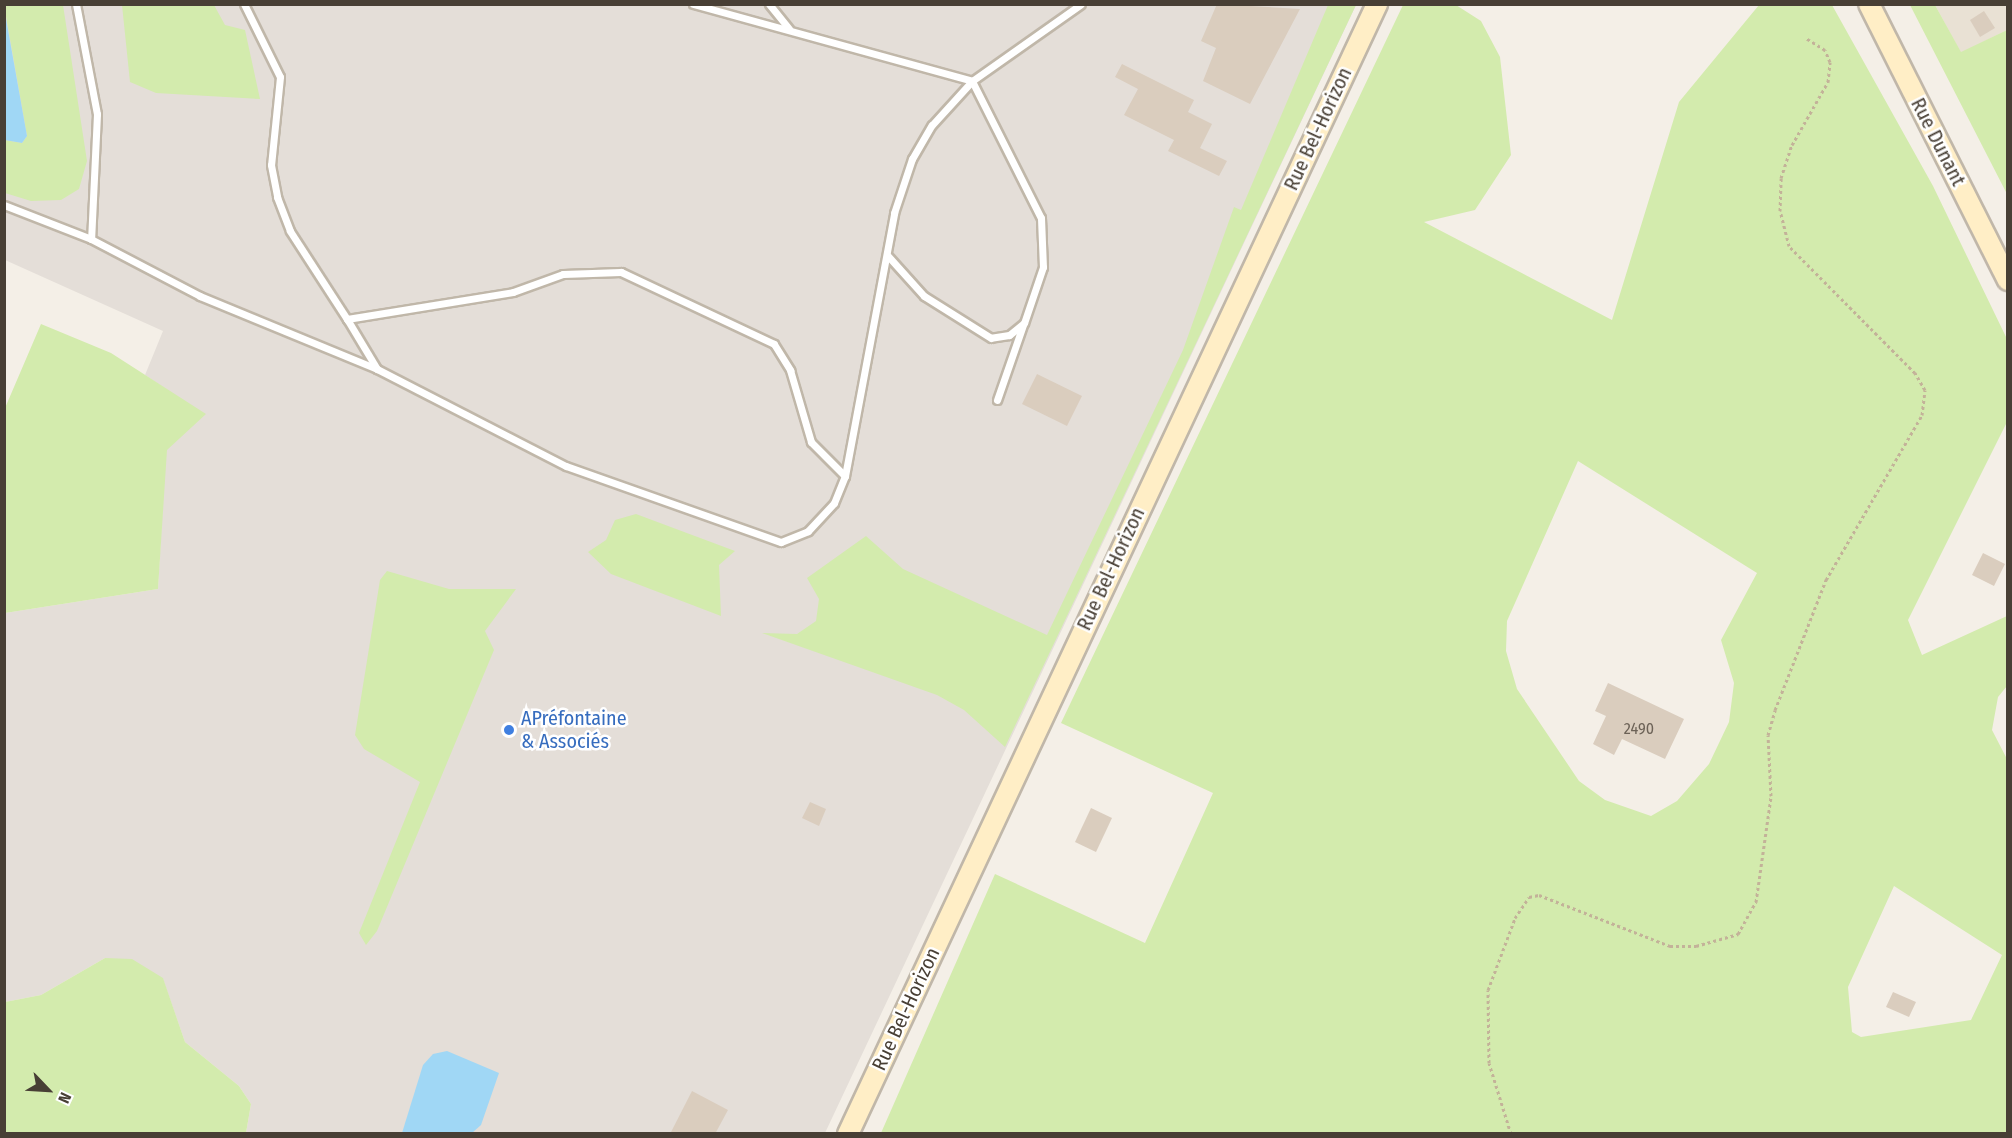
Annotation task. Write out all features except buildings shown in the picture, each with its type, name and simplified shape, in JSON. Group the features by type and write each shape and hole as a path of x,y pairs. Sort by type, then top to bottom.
{"street":[{"name":"Rue Bel-Horizon","path":"848,1134 1377,4"},
{"name":"Rue Dunant","path":"1869,4 2007,280"}],"lane":[{"path":"76,4 97,114 91,239"},
{"path":"244,4 279,77 270,165 290,231 377,369"},
{"path":"693,4 972,81 1041,218 1043,267 997,400"},
{"path":"769,4 789,29"},
{"path":"4,205 91,239 200,296 377,369 566,466 751,536 781,542 808,531 834,503 844,476 888,256 894,213 912,159 932,125 972,81 1081,4"},
{"path":"888,256 924,296 991,338 1010,335 1024,323"},
{"path":"347,320 513,292 563,274 621,272 774,344 790,370 811,442 844,476"}],"path":[{"path":"1511,1134 1489,1064 1488,990 1515,918 1530,897 1539,895 1670,946 1696,946 1738,934 1756,902 1771,796 1768,735 1775,710 1826,580 1922,415 1925,390 1914,373 1789,246 1780,212 1781,178 1792,145 1828,82 1830,62 1824,50 1806,38"}],"shaded area":[{"path":"5,5 1356,5 825,1133 246,1133 251,1104 239,1086 185,1042 163,979 105,958 41,995 5,1002 5,613 158,589 169,391 145,375 163,331 5,260"},
{"path":"1935,5 2007,5 2007,30 1961,53"}],"green space":[{"path":"4,5 63,5 87,161 79,189 61,200 31,201 5,193 5,140 22,143 27,136"},
{"path":"122,5 214,5 225,25 245,30 260,99 156,93 130,82"},
{"path":"1328,5 1356,5 1005,747 964,710 937,695 762,633 797,634 816,621 819,599 807,578 866,536 903,569 1047,635 1183,350 1234,207 1241,210"},
{"path":"1403,5 1456,5 1481,21 1500,57 1511,155 1475,210 1424,222 1612,320 1679,102 1759,5 1832,5 1933,186 2007,339 2007,422 1908,620 1922,655 2007,616 2007,686 1998,697 1992,730 2008,761 2007,1133 881,1133 995,874 1145,943 1213,793 1061,723","holes":["1578,461 1757,573 1721,640 1734,683 1729,722 1709,764 1677,801 1651,816 1605,800 1579,781 1517,689 1506,651 1507,621","1894,886 2002,955 1971,1020 1861,1037 1852,1032 1848,987"]},
{"path":"1910,5 1935,5 1961,52 2007,30 2007,194"},
{"path":"41,324 111,353 206,414 167,450 158,589 5,613 5,408"},
{"path":"636,514 735,551 719,565 721,616 611,574 588,552 606,540 615,520"},
{"path":"387,571 449,589 516,589 485,631 494,650 377,931 366,945 359,933 420,782 364,749 355,735 380,580"},
{"path":"105,958 132,959 163,978 185,1042 239,1086 251,1104 246,1133 5,1133 5,1002 41,995"}],"water":[{"path":"5,13 27,136 22,143 5,140"},
{"path":"447,1051 499,1073 481,1125 472,1133 402,1133 423,1065 433,1054"}],"place":[{"name":"APréfontaine & Associés","path":"509,730"}]}
